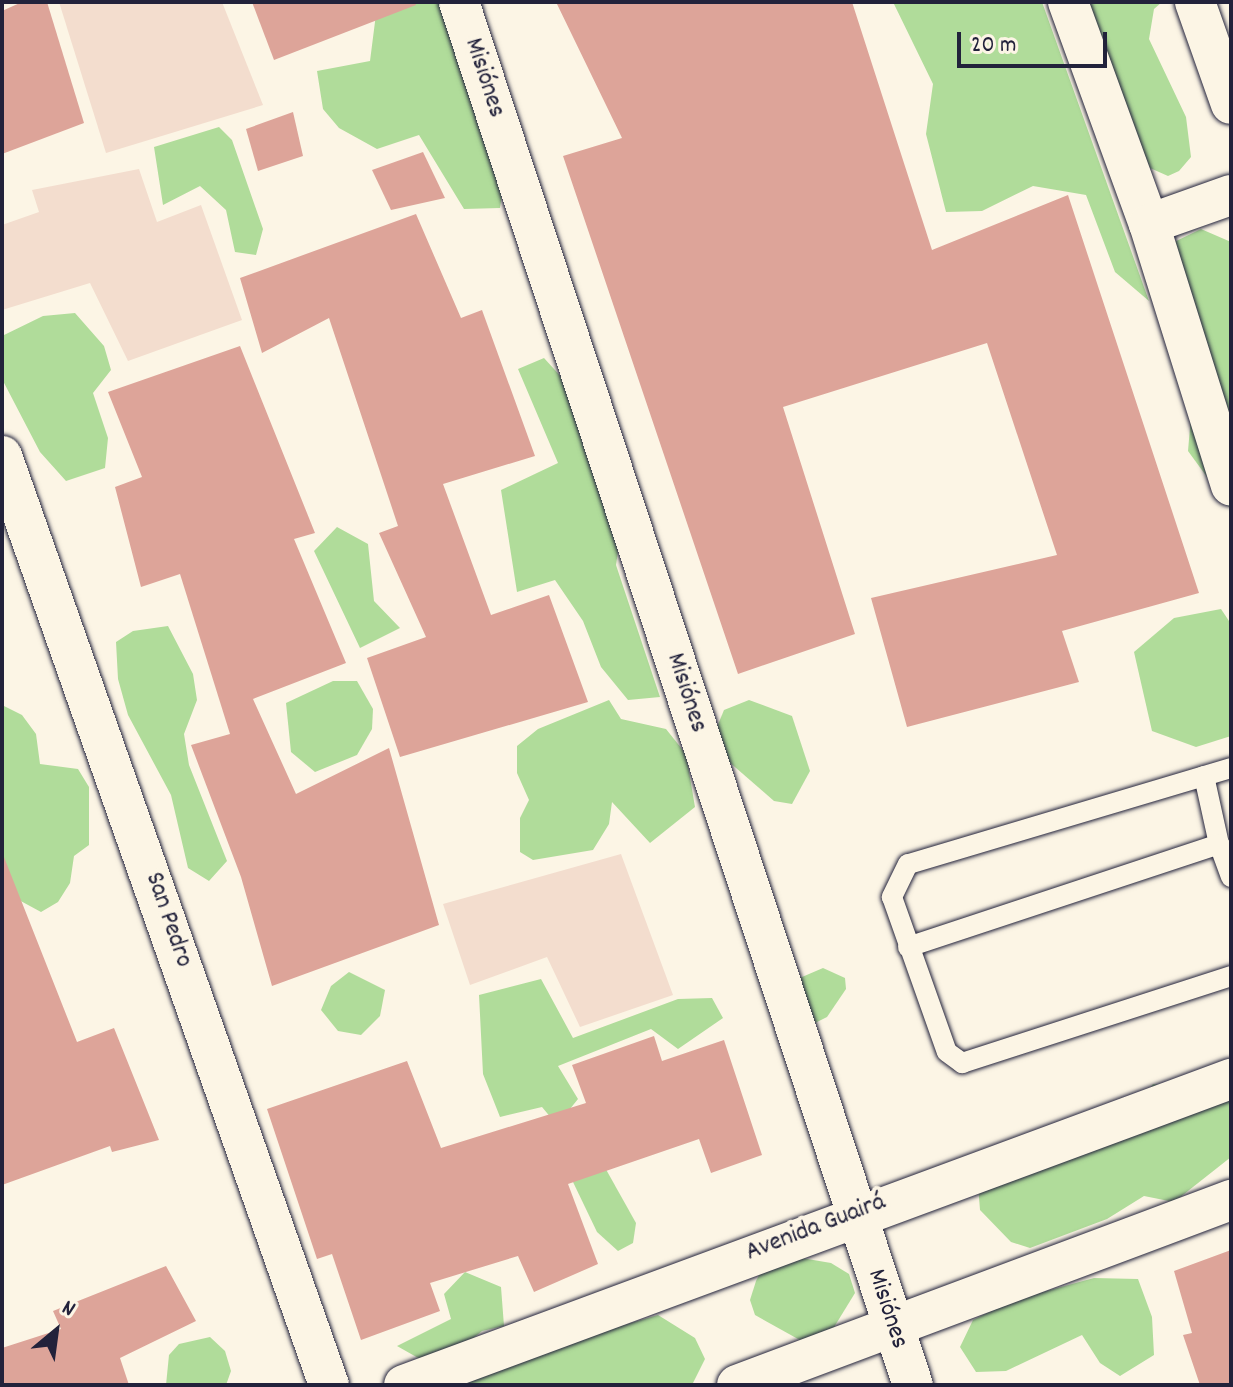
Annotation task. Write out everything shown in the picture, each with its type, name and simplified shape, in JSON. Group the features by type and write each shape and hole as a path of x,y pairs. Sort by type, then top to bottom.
{"street":[{"name":"Misiónes","path":"459,2 913,1385"},
{"path":"1068,2 1149,224 1231,485"},
{"path":"1195,2 1231,104"},
{"path":"1149,224 1231,195"},
{"name":"San Pedro","path":"2,456 329,1385"},
{"name":"Avenida Guairá","path":"404,1385 856,1213 1231,1079"},
{"path":"737,1385 1231,1200"}],"lane":[{"path":"1231,768 908,864 892,897 947,1052 962,1063 1231,976"},
{"path":"1204,776 1219,844 1231,877"},
{"path":"908,947 1219,844"}],"shaded area":[{"path":"59,2 222,2 263,105 106,153"},
{"path":"139,169 157,222 201,205 242,320 128,361 90,283 2,310 2,225 39,212 32,190"},
{"path":"621,854 673,995 580,1027 547,957 470,985 443,904"}],"green space":[{"path":"371,2 443,2 505,174 500,208 464,209 419,135 377,149 339,128 323,109 317,71 370,61 376,14"},
{"path":"893,2 1042,2 1149,301 1115,272 1086,195 1033,186 982,211 946,212 926,134 933,84"},
{"path":"1076,2 1162,2 1154,9 1149,39 1186,117 1191,157 1179,171 1168,176 1150,168 1101,63 1106,41"},
{"path":"219,127 232,140 263,229 256,255 235,252 226,210 200,186 163,205 154,147"},
{"path":"1201,229 1231,242 1231,510 1188,451 1191,416 1170,244"},
{"path":"75,313 104,346 111,370 93,393 108,438 105,468 66,481 40,452 2,379 2,336 43,316"},
{"path":"544,358 574,391 586,425 590,465 622,524 616,565 660,697 628,700 601,667 583,621 555,580 517,592 501,490 558,463 518,369"},
{"path":"337,527 368,544 374,601 400,628 360,648 314,551"},
{"path":"1221,609 1231,624 1231,736 1196,747 1152,731 1134,652 1174,618"},
{"path":"168,626 193,674 197,700 184,734 189,765 227,861 209,881 188,868 171,795 128,715 118,679 116,642 133,631"},
{"path":"333,681 357,681 373,709 372,729 357,755 315,772 291,752 286,703"},
{"path":"609,700 621,719 666,729 686,754 695,807 650,843 612,802 609,824 593,850 533,860 520,852 520,818 529,800 517,773 517,746 538,729"},
{"path":"749,700 792,716 810,771 792,804 774,801 728,761 717,727 724,710"},
{"path":"2,705 22,715 36,734 40,764 78,769 89,787 89,845 74,856 70,883 58,902 41,912 17,899 2,877"},
{"path":"823,968 845,978 846,989 827,1017 813,1024 781,986"},
{"path":"349,972 385,990 380,1016 361,1035 338,1031 321,1010 331,986"},
{"path":"541,979 573,1038 678,999 712,998 723,1018 678,1049 651,1029 558,1066 578,1099 557,1125 542,1107 500,1117 483,1074 479,995"},
{"path":"1231,1068 1231,1157 1174,1202 1144,1196 1107,1219 1030,1248 1011,1242 980,1210 978,1185 1144,1097 1153,1084 1171,1086"},
{"path":"594,1148 636,1223 633,1243 618,1251 597,1232 573,1182"},
{"path":"784,1255 831,1263 849,1274 855,1293 828,1337 807,1344 755,1315 750,1300 756,1281 765,1264"},
{"path":"465,1272 501,1287 504,1326 482,1331 456,1352 420,1359 397,1346 451,1319 444,1294"},
{"path":"1094,1278 1138,1279 1152,1317 1154,1355 1120,1376 1100,1363 1082,1335 1006,1371 976,1372 960,1347 973,1320 1013,1300"},
{"path":"658,1315 695,1338 705,1359 692,1385 428,1385 486,1366 501,1370 514,1357"},
{"path":"210,1337 225,1351 231,1371 226,1385 166,1385 169,1355 179,1344"}],"building":[{"path":"22,2 47,2 84,123 2,154 2,11"},
{"path":"252,2 415,2 416,5 274,60"},
{"path":"556,2 852,2 932,250 1068,195 1199,593 1062,631 1079,682 907,727 871,598 1057,555 987,343 783,407 855,634 738,674 563,156 622,138"},
{"path":"293,112 303,156 258,171 246,129"},
{"path":"423,152 445,198 391,210 372,170"},
{"path":"416,214 461,318 482,310 535,456 443,484 491,615 549,595 588,702 400,757 367,658 426,637 379,533 398,526 329,318 262,353 240,278"},
{"path":"240,346 315,533 294,539 346,663 253,699 296,794 389,748 439,925 272,986 241,877 191,745 230,734 180,574 141,587 115,487 142,477 108,392"},
{"path":"2,852 77,1042 114,1028 159,1140 112,1152 110,1146 2,1185"},
{"path":"654,1036 662,1061 724,1040 762,1155 711,1173 699,1139 568,1184 598,1264 534,1292 518,1256 430,1283 440,1311 361,1340 332,1254 317,1259 267,1109 407,1061 441,1148 586,1103 572,1065"},
{"path":"1231,1250 1231,1385 1200,1385 1183,1335 1192,1333 1174,1271"},
{"path":"166,1266 196,1321 120,1358 129,1385 2,1385 2,1348 61,1329 53,1311"}]}
